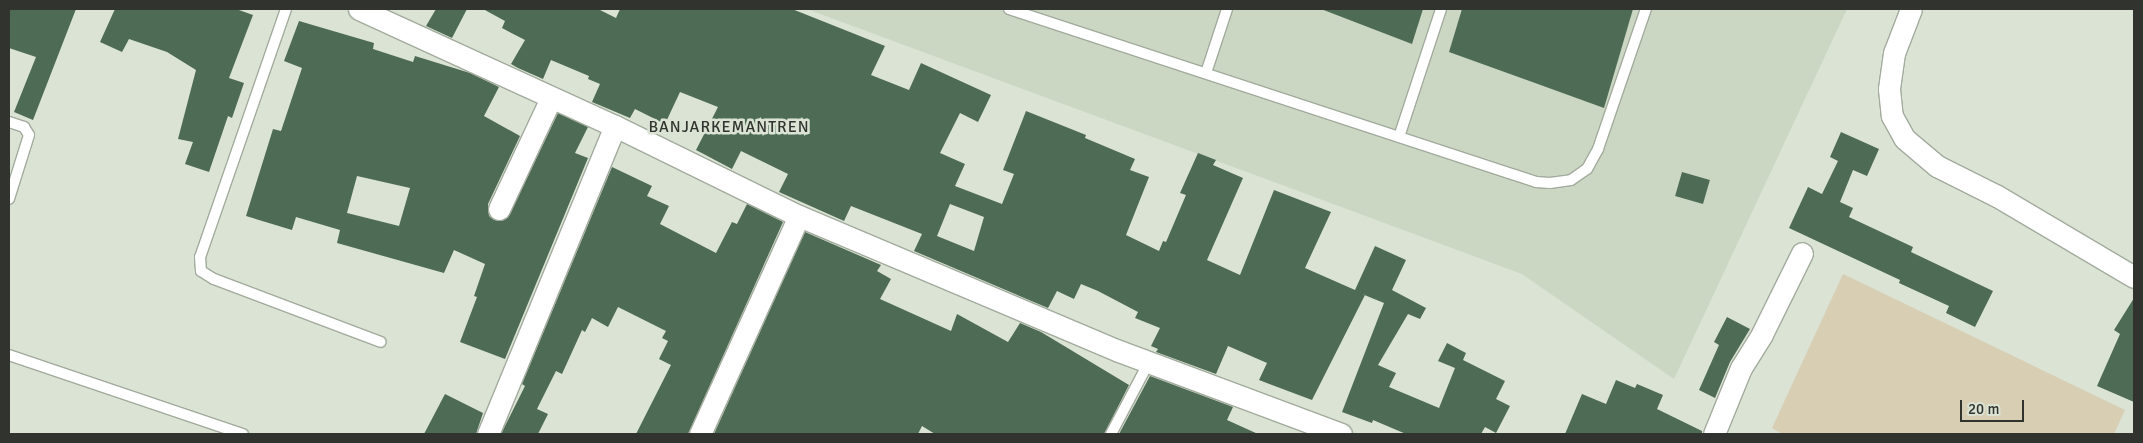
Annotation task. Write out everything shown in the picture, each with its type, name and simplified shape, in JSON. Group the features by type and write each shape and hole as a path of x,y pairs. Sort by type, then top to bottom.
{"street":[{"path":"359,9 615,126 799,216 1149,362 1300,428 1334,433"},
{"path":"1911,9 1894,53 1889,89 1892,116 1905,139 1937,166 1997,196 2134,277"},
{"path":"499,209 551,98"},
{"path":"488,434 615,126"},
{"path":"700,434 799,216"},
{"path":"1714,434 1741,368 1762,334 1802,253"}],"lane":[{"path":"286,9 200,257 201,271 214,280 381,342"},
{"path":"1009,9 1536,182 1570,180 1587,169 1598,149 1646,9"},
{"path":"1206,74 1227,9"},
{"path":"1399,137 1441,9"},
{"path":"9,122 24,127 29,135 9,199"},
{"path":"9,355 243,434"},
{"path":"1111,434 1149,362"}],"shaded area":[{"path":"807,9 1847,9 1674,379 1522,274"},
{"path":"1843,274 2125,410 2114,434 1782,434 1772,428"}],"building":[{"path":"9,9 76,9 33,120 14,112 36,57 9,48"},
{"path":"115,9 236,9 253,15 229,78 244,83 232,118 228,116 209,172 185,164 193,142 178,139 196,70 167,52 129,39 122,52 100,42"},
{"path":"436,9 467,9 452,38 426,26"},
{"path":"483,9 598,9 616,18 620,9 792,9 885,46 871,75 909,90 921,63 991,95 978,122 960,113 940,153 965,164 955,186 1002,204 1014,174 1003,170 1026,111 1086,135 1085,138 1135,159 1130,170 1149,177 1126,235 1159,251 1163,241 1166,242 1186,195 1180,193 1198,153 1216,160 1213,165 1243,178 1207,260 1240,275 1274,190 1331,212 1305,268 1355,290 1375,246 1406,260 1392,290 1426,308 1420,319 1408,314 1378,365 1396,373 1389,387 1439,408 1455,368 1438,361 1447,343 1466,353 1463,360 1505,381 1496,399 1510,406 1496,433 1485,427 1481,434 1406,434 1373,420 1372,423 1342,412 1384,303 1365,295 1312,400 1259,380 1267,363 1228,346 1216,374 1156,352 1158,349 1151,346 1160,328 1135,318 1138,312 1098,291 1081,284 1074,299 1057,291 1048,308 914,251 922,234 851,206 844,221 779,192 788,174 741,151 732,169 696,150 718,107 680,92 665,124 635,109 630,118 592,102 600,84 588,79 589,76 551,60 543,79 518,68 511,64 525,40 502,28 505,21","holes":["950,204 984,217 974,251 937,236"]},
{"path":"1321,9 1423,9 1412,44"},
{"path":"1462,9 1633,9 1604,108 1449,52"},
{"path":"299,21 374,43 373,49 413,62 415,56 470,73 499,87 484,116 520,136 488,204 489,216 494,220 506,219 510,214 558,113 588,127 575,153 588,158 505,359 460,342 477,297 474,296 485,264 454,250 444,273 337,243 340,230 296,217 292,230 246,216 273,129 281,131 302,68 284,61","holes":["357,176 410,188 399,226 347,213"]},
{"path":"1841,132 1879,149 1867,176 1853,170 1840,202 1853,208 1849,217 1913,247 1911,252 1993,291 1975,327 1946,313 1949,306 1899,283 1900,280 1789,228 1808,187 1822,194 1838,161 1830,157"},
{"path":"612,167 652,186 647,196 669,206 660,224 716,253 732,222 737,224 747,204 783,222 688,434 636,434 671,365 659,359 668,341 662,338 666,331 618,307 608,327 592,318 585,332 582,330 562,374 556,371 537,409 548,414 538,434 501,434 525,386 522,384"},
{"path":"1682,172 1710,180 1703,204 1675,196"},
{"path":"805,232 881,265 877,271 891,279 880,299 951,331 957,314 1008,342 1020,323 1041,332 1129,385 1104,434 935,434 922,426 918,434 714,434"},
{"path":"2134,298 2134,402 2097,386 2120,334 2114,330"},
{"path":"1727,317 1750,329 1730,362 1715,398 1699,390 1719,345 1714,342"},
{"path":"1150,376 1233,407 1227,420 1258,434 1119,434"},
{"path":"1616,380 1635,388 1637,384 1663,395 1657,409 1702,431 1702,434 1565,434 1582,394 1606,404"},
{"path":"445,394 483,413 476,434 424,434"}],"district":[{"name":"BANJARKEMANTREN","path":"729,127"}]}
